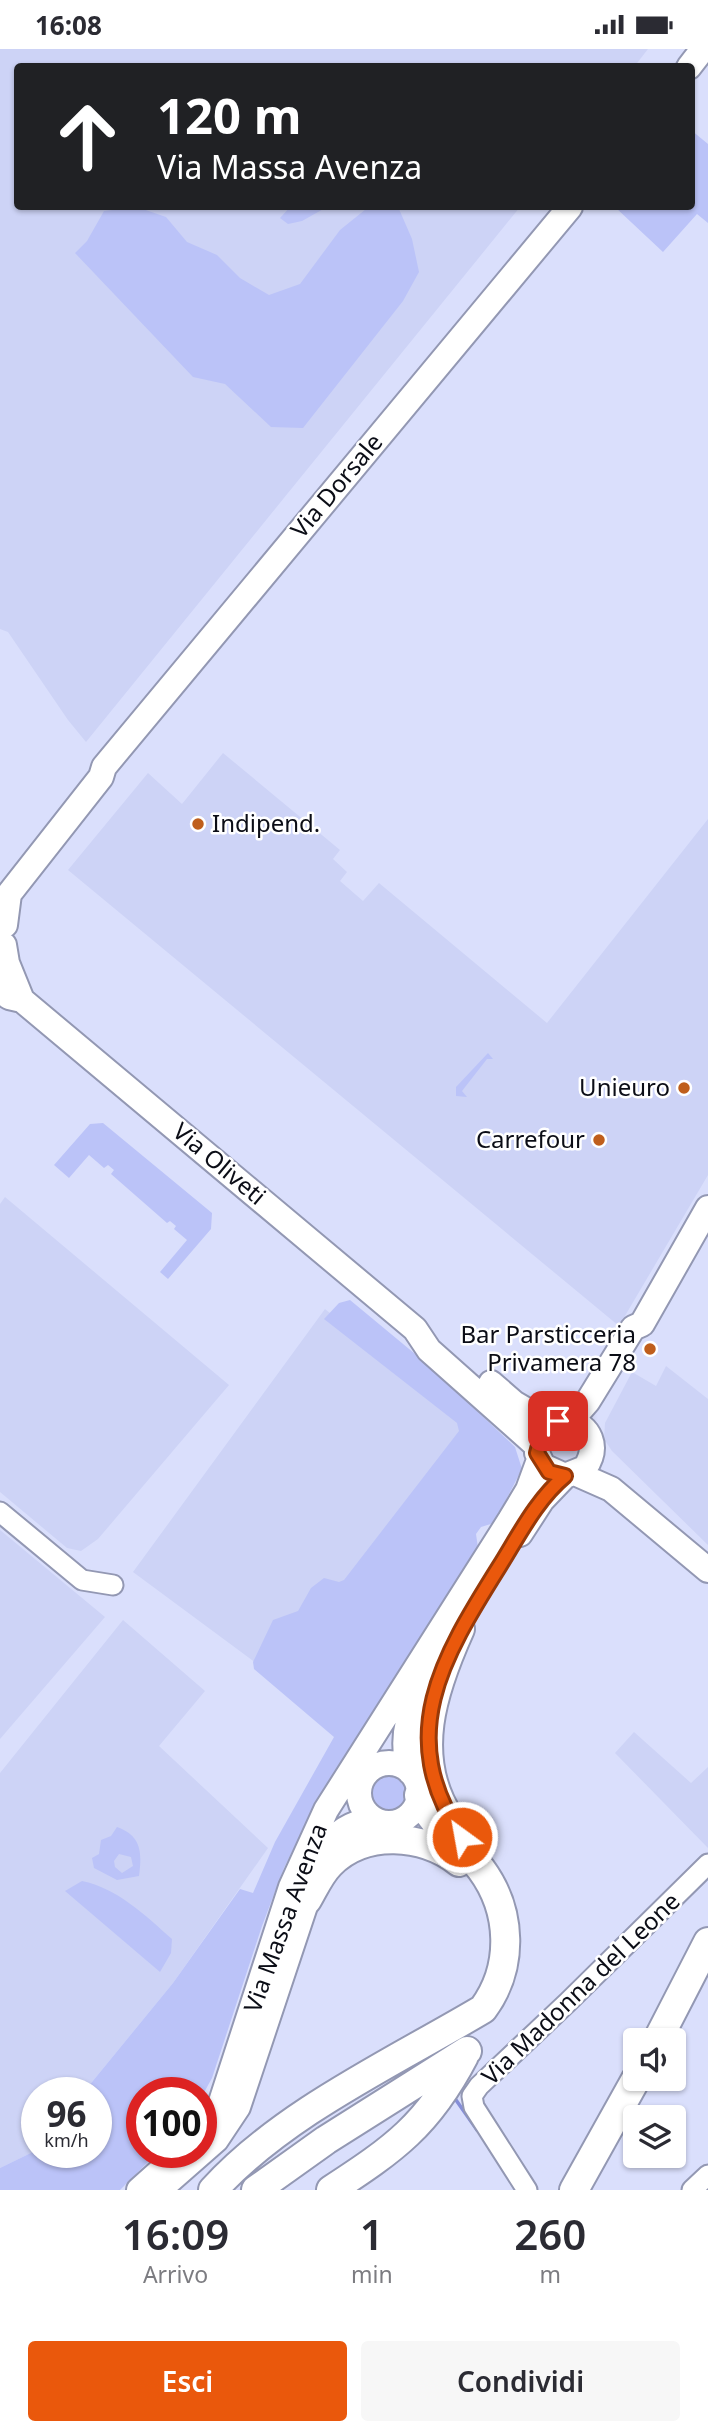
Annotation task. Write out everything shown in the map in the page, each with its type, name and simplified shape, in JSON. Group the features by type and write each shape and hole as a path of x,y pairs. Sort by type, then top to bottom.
{"highway":[{"path":"460,1629 438,1677 430,1705 430,1767 447,1814 485,1863 491,1888"},
{"path":"331,2190 392,2150 419,2124 452,2080 479,2027 483,2009 496,1991 505,1965 504,1920 482,1870 434,1822 414,1784"},
{"path":"384,1821 415,1826 434,1836 491,1888"},
{"path":"307,1900 330,1864 343,1854 373,1841 390,1839 431,1845 491,1888"},
{"path":"664,2028 708,1942"},
{"path":"684,2028 708,1982"},
{"path":"213,2190 227,2175 308,2112 483,2009"},
{"path":"257,2190 326,2140 467,2051"},
{"path":"574,2190 629,2091"},
{"path":"597,2190 623,2142"}],"main road":[{"path":"692,63 703,49"},
{"name":"Via Dorsale","path":"2,934 9,894 101,777 104,767 568,210"},
{"name":"Via Dorsale","path":"0,879 93,772 104,767"},
{"name":"Via Oliveti","path":"2,934 11,976 11,995 415,1329 429,1350 538,1453"},
{"name":"Via Massa Avenza","path":"414,1784 404,1753 410,1710 542,1500 590,1460 591,1442 603,1400 642,1333 642,1324 708,1207"},
{"name":"Via Massa Avenza","path":"217,2108 307,1849 341,1783 419,1665 528,1490 543,1430 589,1401 633,1328 642,1324"},
{"name":"Via Oliveti","path":"415,1329 437,1338 514,1403 558,1422"},
{"path":"558,1422 583,1427 598,1460 640,1499 661,1528"},
{"path":"538,1453 549,1472 571,1475 611,1489 661,1528 708,1570"},
{"path":"378,1765 399,1764 414,1784 411,1814 384,1821 361,1806 359,1797 362,1780 378,1765 394,1717 419,1665"},
{"path":"307,1849 359,1797"},
{"name":"Via Massa Avenza","path":"159,2190 216,2140 239,2106 317,1865 330,1841 349,1826 384,1821"},
{"path":"139,2190 163,2168"}],"street":[{"path":"0,1512 82,1580 113,1585"},
{"name":"Via Madonna del Leone","path":"527,2190 474,2107 472,2096 479,2085 578,1993 708,1864"},
{"path":"692,2190 708,2175"}],"shaded area":[{"path":"0,49 648,49 637,63 14,63 14,210 518,210 86,742 8,632 0,629"},
{"path":"695,133 708,144 708,223 697,214 663,252 618,210 695,210"},
{"path":"146,210 166,217 187,242 217,255 240,278 269,295 300,284 340,230 365,210 399,210 412,239 419,272 403,301 303,428 271,427 225,384 193,377 75,253 87,241 104,211"},
{"path":"287,210 322,210 302,221 288,224 280,218"},
{"path":"223,753 340,850 333,859 347,872 340,881 363,901 379,883 547,1023 708,819 708,1175 619,1326 68,870 148,773 182,804"},
{"path":"488,1053 493,1059 487,1059 462,1091 467,1097 456,1096 456,1087"},
{"path":"103,1123 212,1213 211,1229 168,1279 160,1272 187,1240 174,1229 176,1226 170,1221 167,1223 111,1174 114,1170 108,1165 104,1168 89,1155 69,1178 54,1165 90,1124"},
{"path":"5,1197 229,1385 98,1539 81,1551 67,1548 0,1492 0,1204"},
{"path":"350,1300 432,1368 515,1447 522,1469 494,1523 481,1527 476,1534 478,1548 309,1818 284,1868 262,1926 212,2077 126,2077 126,2168 142,2168 120,2190 0,2190 0,2168 21,2158 21,2168 112,2168 112,2077 96,2077 173,1983 240,1889 253,1893 275,1842 334,1737 254,1669 253,1662 273,1620 298,1611 311,1588 324,1578 339,1582 344,1580 459,1431 457,1423 324,1319 339,1303"},
{"path":"325,1309 507,1457 352,1734 133,1572"},
{"path":"666,1366 708,1399 708,1545 612,1451 604,1439 605,1423 632,1372 656,1386"},
{"path":"0,1530 105,1617 0,1739"},
{"path":"123,1620 205,1691 159,1746 268,1848 173,1983 96,2077 21,2077 21,2158 0,2168 0,1773"},
{"path":"634,1732 691,1783 708,1767 708,1848 615,1753"},
{"path":"389,1771 398,1772 405,1777 410,1784 410,1802 405,1809 398,1814 389,1815 380,1814 373,1809 368,1802 367,1793 368,1784 373,1777 380,1772"},
{"path":"117,1827 136,1840 140,1853 139,1876 117,1880 94,1868 92,1858 99,1854 101,1840 111,1836","holes":["119,1854 131,1857 133,1866 122,1873 115,1867 114,1861"]},
{"path":"82,1881 119,1896 172,1939 171,1953 160,1972 65,1891"}],"waterway":[{"path":"456,2100 477,2130"}],"place":[{"name":"Indipend.","path":"198,824"},
{"name":"Unieuro","path":"684,1088"},
{"name":"Carrefour","path":"599,1140"},
{"name":"Bar Parsticceria Privamera 78","path":"650,1349"}],"route":[{"path":"462,1837 447,1814 430,1767 430,1705 438,1677 460,1629 542,1500 565,1476 549,1472 543,1467 537,1453 539,1437 543,1430 558,1421"}]}
